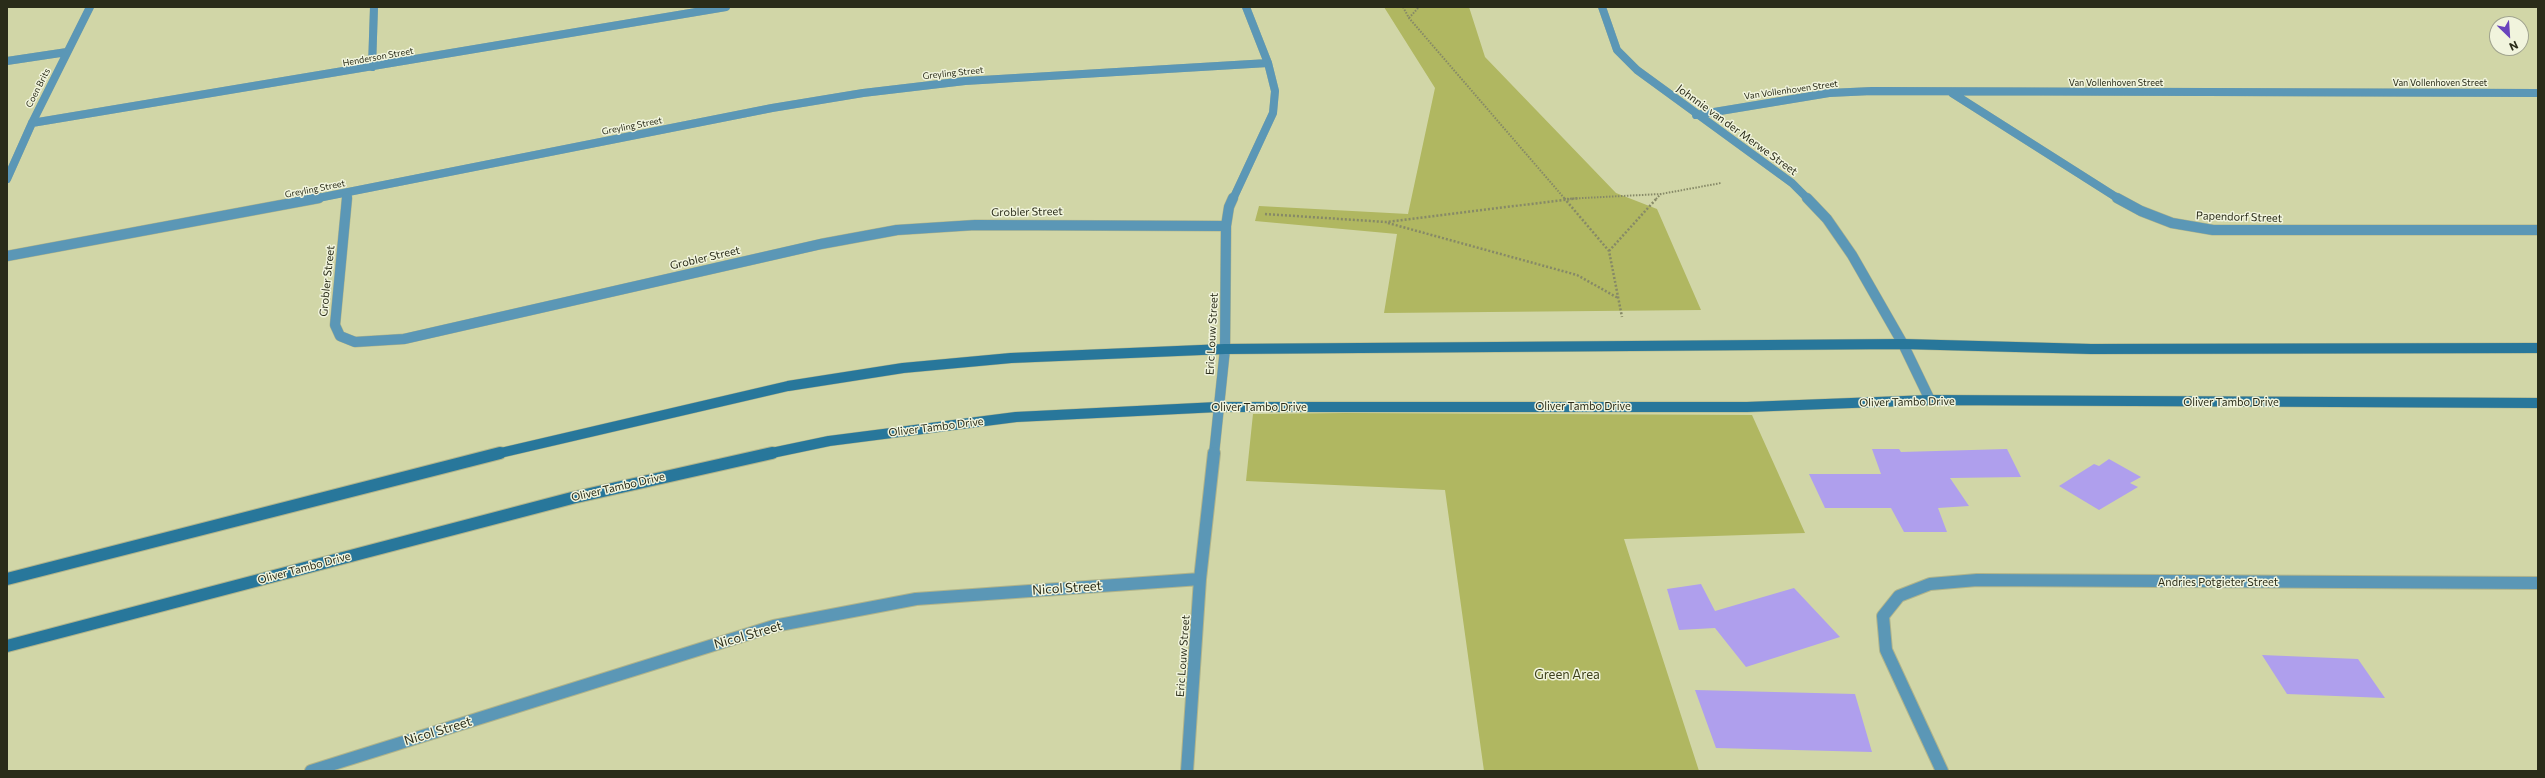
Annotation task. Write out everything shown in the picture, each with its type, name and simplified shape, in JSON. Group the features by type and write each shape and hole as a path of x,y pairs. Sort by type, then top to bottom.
{"street":[{"name":"Coen Brits","path":"7,179 32,123 90,7"},
{"path":"372,67 374,7"},
{"name":"Henderson Street","path":"32,123 726,7"},
{"name":"Eric Louw Street","path":"1187,771 1200,579 1225,349 1226,226 1229,207 1254,158 1273,113 1275,91 1268,63 1246,7"},
{"name":"Johnnie van der Merwe Street","path":"1602,7 1617,50 1637,70 1696,115 1792,183 1826,219 1852,255 1903,344 1930,400"},
{"path":"7,61 68,52"},
{"name":"Greyling Street","path":"7,256 348,193 772,108 863,93 966,81 1268,63"},
{"name":"Van Vollenhoven Street","path":"1696,115 1829,93 2538,93"},
{"name":"Papendorf Street","path":"1952,93 2113,196 2141,211 2172,223 2213,230 2538,230"},
{"name":"Grobler Street","path":"348,193 335,325 340,336 355,342 411,338 821,244 897,230 975,225 1226,226"},
{"path":"7,579 561,437 788,386 903,368 1012,358 1225,349 1903,344 2091,349 2538,348"},
{"name":"Oliver Tambo Drive","path":"7,646 572,498 701,467 828,441 1016,417 1218,407 1747,407 1930,400 2538,403"},
{"name":"Nicol Street","path":"311,771 774,626 916,599 1200,579"},
{"name":"Andries Potgieter Street","path":"1942,771 1886,650 1883,616 1899,596 1930,584 1977,580 2538,583"}],"path":[{"path":"1403,7 1409,18 1567,199 1609,251 1622,317"},
{"path":"1409,18 1419,7"},
{"path":"1265,214 1386,222 1567,199 1661,194 1721,183"},
{"path":"1609,251 1661,194"},
{"path":"1386,222 1577,275 1618,298"}],"green space":[{"path":"1384,7 1469,7 1485,57 1616,193 1657,209 1701,310 1384,313 1397,234 1255,221 1259,206 1408,214 1435,88"},
{"name":"Green Area","path":"1253,414 1752,415 1805,533 1624,539 1699,771 1484,771 1445,490 1246,481"}],"building":[{"path":"1872,449 1899,449 1901,452 2007,449 2021,477 1950,478 1969,506 1938,508 1947,532 1904,532 1891,508 1825,508 1809,474 1881,474"},
{"path":"2109,459 2141,477 2130,483 2138,487 2099,510 2059,486 2094,464 2099,466"},
{"path":"1701,584 1715,611 1794,588 1840,637 1746,667 1715,628 1679,630 1667,589"},
{"path":"2262,655 2358,659 2385,698 2287,694"},
{"path":"1695,690 1855,694 1872,752 1716,748"}]}
